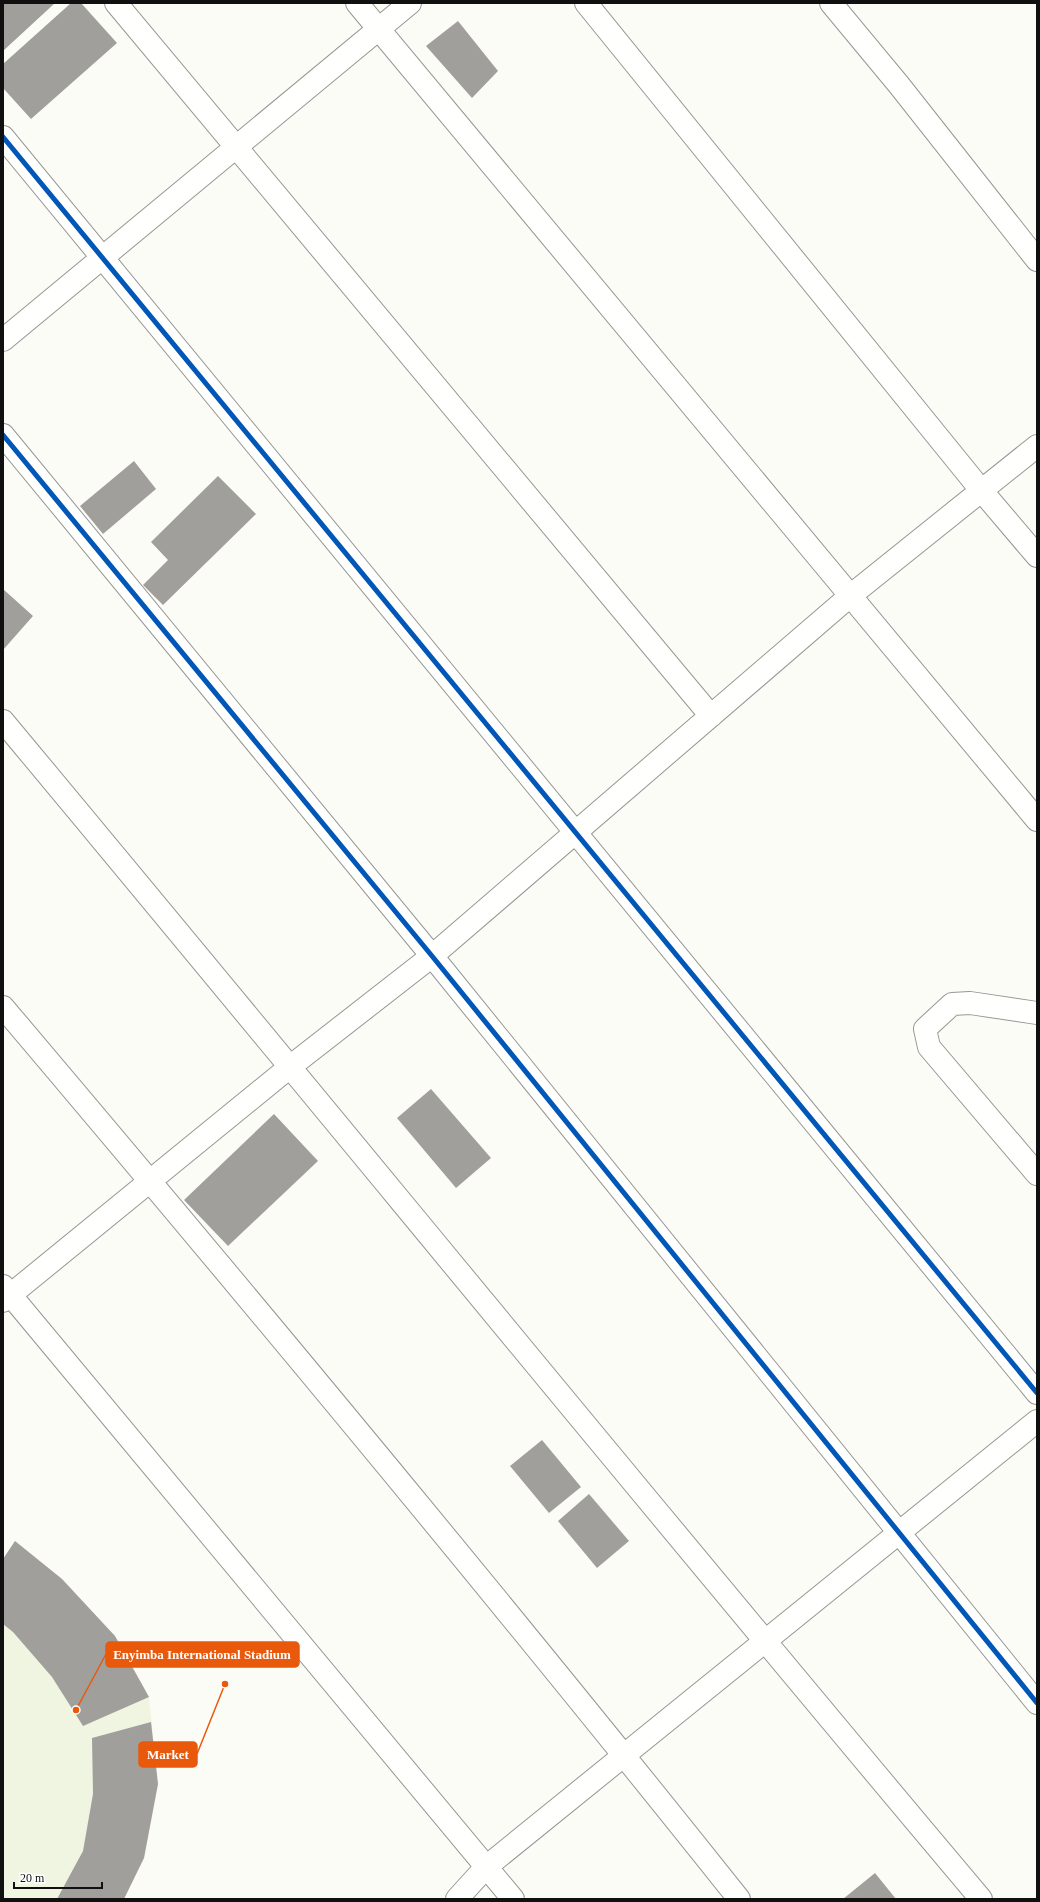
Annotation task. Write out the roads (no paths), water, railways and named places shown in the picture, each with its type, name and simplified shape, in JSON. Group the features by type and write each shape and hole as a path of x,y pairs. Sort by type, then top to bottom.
{"street":[{"path":"116,3 237,146 711,716"},
{"path":"357,3 1037,820"},
{"path":"3,340 410,3"},
{"path":"586,3 980,490 1037,556"},
{"path":"831,3 899,85 1037,260"},
{"path":"3,137 1037,1392"},
{"path":"3,435 432,956 1037,1703"},
{"path":"513,1899 5,1294 150,1181 291,1066 432,956 850,596 980,490 1037,446"},
{"path":"3,721 291,1066 764,1642 980,1899"},
{"path":"1037,1012 970,1003 952,1004 925,1029 929,1047 1037,1174"},
{"path":"3,1007 150,1181 625,1755 739,1899"},
{"path":"457,1899 486,1868 1037,1421"}],"place":[{"name":"Market","path":"225,1684"},
{"name":"Enyimba International Stadium","path":"76,1710"}]}
